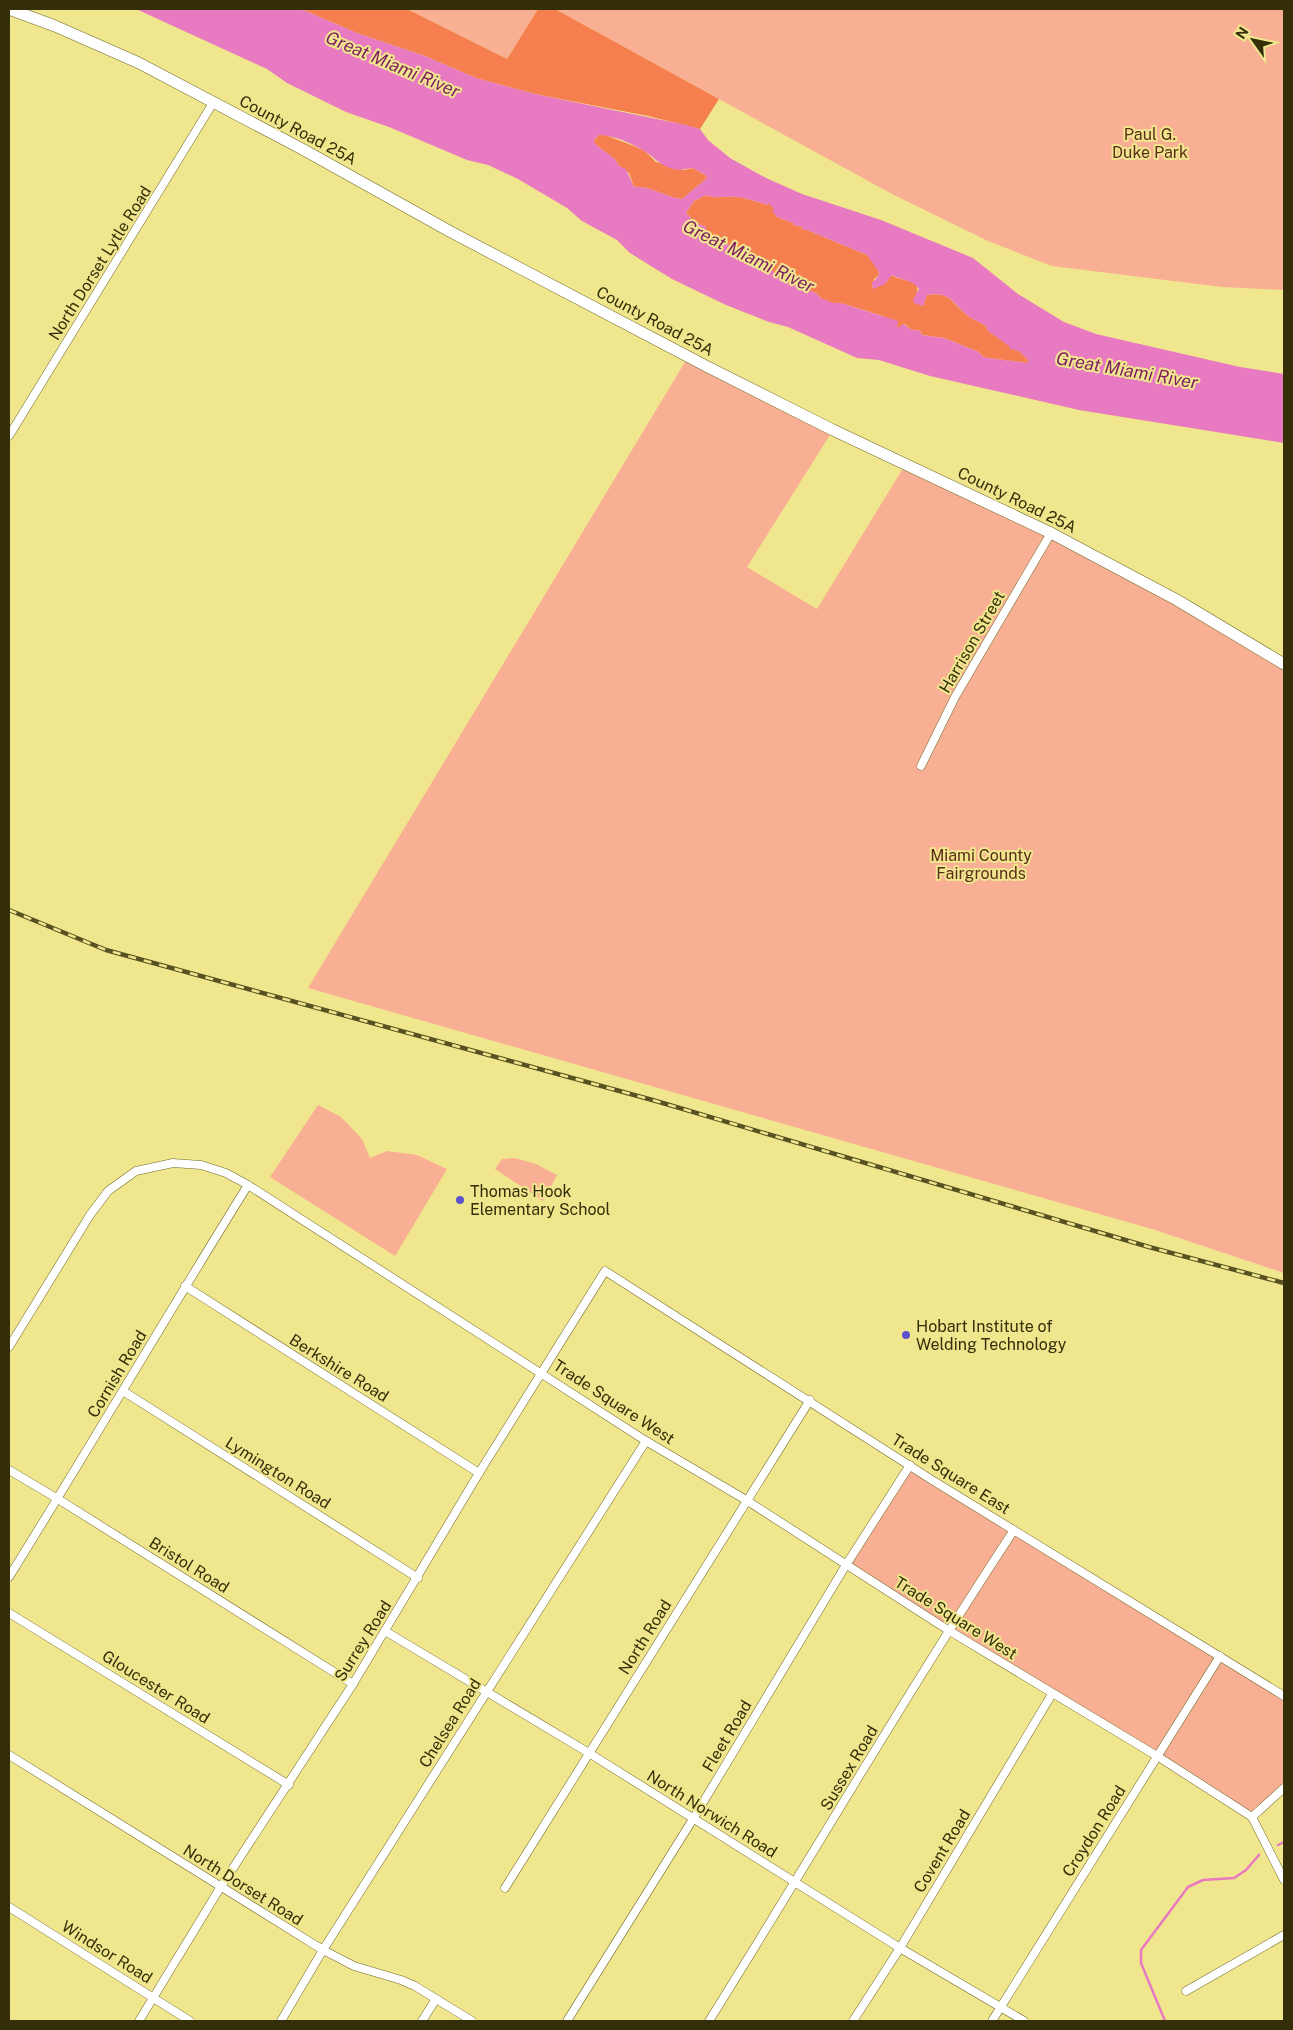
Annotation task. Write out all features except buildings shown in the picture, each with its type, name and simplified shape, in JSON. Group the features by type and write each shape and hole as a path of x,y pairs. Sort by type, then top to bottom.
{"main road":[{"name":"County Road 25A","path":"10,9 55,26 139,63 694,360 833,430 1051,534 1177,600 1284,664"}],"street":[{"name":"North Dorset Lytle Road","path":"9,436 214,104"},
{"name":"Harrison Street","path":"921,766 955,697 1051,534"},
{"name":"Trade Square West","path":"9,1347 94,1209 108,1191 136,1171 173,1163 201,1165 226,1173 248,1185 542,1372 646,1441 746,1500 948,1630 1157,1756 1252,1817"},
{"name":"Cornish Road","path":"9,1577 248,1185"},
{"name":"Surrey Road","path":"139,2021 220,1888 353,1684 479,1473 605,1271"},
{"name":"Trade Square East","path":"605,1271 910,1465 1284,1696"},
{"name":"Berkshire Road","path":"185,1286 479,1473"},
{"name":"Lymington Road","path":"123,1391 418,1578"},
{"name":"North Road","path":"505,1888 810,1400"},
{"name":"Chelsea Road","path":"281,2021 323,1950 646,1441"},
{"name":"Fleet Road","path":"567,2021 694,1819 846,1565 910,1465"},
{"name":"Bristol Road","path":"9,1470 353,1684"},
{"name":"Sussex Road","path":"708,2021 795,1884 948,1630 1014,1530"},
{"name":"Gloucester Road","path":"9,1613 288,1785"},
{"name":"North Norwich Road","path":"385,1631 589,1753 795,1884 1024,2021"},
{"name":"Croydon Road","path":"992,2021 1220,1656"},
{"name":"Covent Road","path":"854,2021 900,1948 1052,1694"},
{"name":"North Dorset Road","path":"9,1755 220,1888 323,1950 354,1966 416,1986 472,2021"},
{"path":"1284,1788 1252,1817 1284,1880"},
{"name":"Windsor Road","path":"9,1907 190,2021"},
{"path":"1186,1991 1284,1935"},
{"path":"422,2021 436,1999"}],"green space":[{"path":"407,9 538,9 507,59"},
{"name":"Paul G. Duke Park","path":"555,9 1284,9 1284,290 1222,287 1052,266 988,241 892,194"},
{"name":"Miami County Fairgrounds","path":"688,357 833,430 747,567 817,609 905,465 1051,533 1284,664 1284,1273 1152,1229 308,988"},
{"path":"318,1105 341,1117 362,1139 370,1158 387,1151 417,1155 447,1169 395,1256 270,1177"},
{"path":"515,1158 536,1164 557,1175 543,1201 495,1169 502,1159"},
{"path":"910,1465 1277,1691 1284,1701 1284,1788 1252,1817 846,1565"}],"shaded area":[{"path":"301,9 407,9 507,59 538,9 555,9 719,99 700,129 648,116 535,94 476,78 425,56 357,33"},
{"path":"599,135 605,135 645,151 656,162 684,170 693,168 707,176 706,179 682,199 645,188 634,187 629,173 619,166 615,159 595,144 594,140"},
{"path":"706,195 739,197 768,205 768,203 773,206 777,217 802,227 803,230 867,255 878,269 879,275 874,279 872,287 885,284 891,275 917,285 918,303 923,306 927,295 935,294 946,297 968,316 986,326 988,331 1019,351 1028,360 1027,363 988,358 982,356 979,352 944,338 922,335 920,331 910,329 905,324 897,328 883,316 841,303 833,304 816,293 781,280 769,271 741,257 729,245 698,232 706,227 695,222 686,213 694,201"}],"water":[{"name":"Great Miami River","path":"136,9 301,9 357,33 425,56 476,78 535,94 700,129 708,140 730,158 766,178 802,194 881,220 973,258 1018,294 1064,322 1096,334 1240,367 1284,374 1284,443 1079,410 930,376 879,360 857,358 788,327 769,322 726,305 672,279 630,253 617,240 582,221 567,208 518,179 488,165 467,160 389,127 346,112 287,83 267,69","holes":["599,135 616,138 634,145 670,168 679,170 693,168 707,176 706,179 682,199 645,188 634,187 626,169 619,166 615,159 595,144 594,140","706,195 741,198 768,205 768,203 774,209 772,211 777,217 802,227 803,230 867,255 879,272 879,275 872,283 873,289 885,284 892,275 917,286 919,289 913,300 914,303 923,306 927,295 935,294 947,297 968,316 986,326 988,331 1009,346 1010,349 1019,351 1028,360 1027,363 988,358 982,356 979,352 944,338 922,335 920,331 910,329 904,324 897,328 898,321 841,303 833,303 821,298 816,293 781,280 772,270 769,271 741,257 729,245 698,232 698,230 706,230 706,227 695,222 686,213 694,201"]}],"waterway":[{"path":"1278,1845 1284,1842"},
{"path":"1165,2021 1141,1963 1141,1950 1188,1887 1203,1880 1234,1878 1246,1870 1259,1855"}],"railway":[{"path":"9,910 106,950 656,1101 1149,1247 1284,1283"}],"place":[{"name":"Thomas Hook Elementary School","path":"460,1200"},
{"name":"Hobart Institute of Welding Technology","path":"906,1335"}]}
